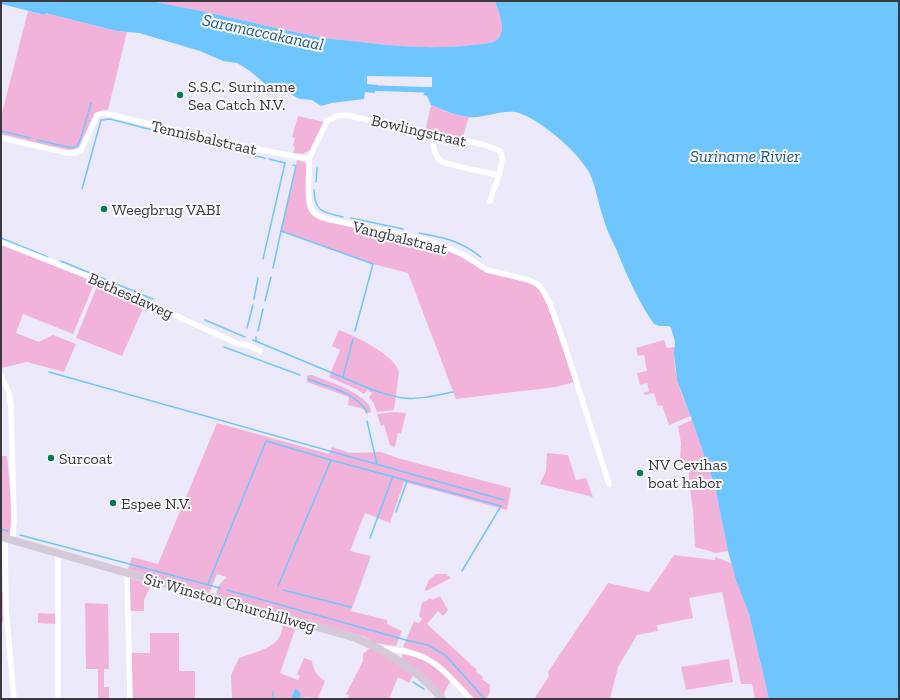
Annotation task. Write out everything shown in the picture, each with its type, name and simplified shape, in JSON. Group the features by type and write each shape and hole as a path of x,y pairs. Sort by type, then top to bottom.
{"street":[{"name":"Tennisbalstraat","path":"1,138 68,153 74,153 80,150 97,115 101,113 262,150 309,159"},
{"name":"Bowlingstraat","path":"309,159 325,124 337,116 354,116 485,145 500,151 502,155 490,201"},
{"path":"433,134 434,151 442,162 498,175"},
{"name":"Vangbalstraat","path":"309,159 309,202 312,210 318,215 327,219 444,246 462,254 487,270 529,280 537,284 542,289 550,304 564,343 609,484"},
{"name":"Bethesdaweg","path":"1,242 98,280 238,344 248,345 260,351"},
{"path":"1,375 9,392 11,407 14,520 5,544 6,610 14,699"},
{"name":"Sir Winston Churchillweg","path":"6,539 58,552 213,598 329,629 356,638 380,649 399,661 416,674 442,699"},
{"path":"58,552 58,699"},
{"path":"127,573 130,699"},
{"path":"380,649 398,649 425,658 434,663 471,699"}],"shaded area":[{"path":"152,1 495,1 501,20 502,30 501,35 496,41 486,44 446,47 396,46 324,38"},
{"path":"28,11 45,15 45,13 117,31 127,32 108,110 99,112 83,142 75,149 66,150 1,134 1,117"},
{"path":"431,105 447,112 469,117 462,139 425,132"},
{"path":"298,116 324,122 310,150 303,154 293,153 295,138 292,137"},
{"path":"297,160 304,162 307,165 307,202 313,215 320,220 441,247 451,251 486,272 534,284 544,294 574,382 556,387 456,399 408,273 373,264 281,231"},
{"path":"1,244 92,281 94,284 73,334 23,314 16,333 39,342 53,335 76,344 64,372 27,362 1,368"},
{"path":"98,284 145,304 122,356 76,338"},
{"path":"339,330 374,347 390,359 396,366 399,372 394,410 377,412 373,402 369,398 372,393 367,390 364,394 329,377 340,350 332,346"},
{"path":"664,340 667,348 675,347 674,356 678,383 691,416 669,425 662,405 658,406 654,393 645,395 643,393 649,391 647,383 640,385 637,373 647,371 644,355 638,356 636,348"},
{"path":"309,375 347,389 356,394 364,399 369,405 371,412 366,414 364,409 348,405 349,397 307,382 307,376"},
{"path":"395,412 406,413 401,434 398,433 395,447 390,445 384,425 381,426 377,414"},
{"path":"692,420 712,479 689,480 689,469 680,461 681,443 678,426"},
{"path":"217,423 329,454 332,447 350,453 381,452 401,459 511,488 507,510 404,482 390,523 365,513 350,551 371,556 351,611 387,620 387,624 402,631 396,646 375,643 356,634 217,595 219,585 227,577 217,574 209,594 128,569 132,557 158,564"},
{"path":"547,453 568,455 576,480 586,478 593,497 540,484 546,471"},
{"path":"1,456 7,456 13,524 11,536 1,534"},
{"path":"715,487 728,551 716,553 695,547 690,489"},
{"path":"674,555 715,560 715,557 731,563 749,614 769,699 755,699 752,684 741,684 722,592 689,598 693,618 657,625 658,631 637,635 618,667 610,699 534,699 549,676 548,672 608,583 649,592"},
{"path":"436,574 446,574 451,578 426,591 425,589 429,580"},
{"path":"129,578 151,585 144,600 144,611 130,611"},
{"path":"1,592 4,592 3,622 1,622"},
{"path":"440,596 448,610 443,616 438,611 427,624 477,670 476,672 483,677 482,679 490,685 490,692 486,699 473,699 433,660 426,655 403,647 414,621 419,623 422,619 419,616 422,603 431,598 432,600"},
{"path":"85,603 108,604 109,669 104,669 104,687 109,687 109,699 98,699 98,669 86,669"},
{"path":"38,613 57,614 56,624 38,623"},
{"path":"284,620 297,624 280,673 298,680 300,676 297,674 304,658 312,661 316,672 325,681 318,699 305,697 304,699 299,699 295,688 291,699 232,699 231,675 239,658 262,650 273,644 280,636"},
{"path":"150,633 179,633 179,671 195,671 195,699 131,699 131,653 150,653"},
{"path":"370,648 396,662 413,675 409,683 398,677 389,699 348,699 349,695 346,694 363,661 363,654"},
{"path":"402,654 409,654 422,659 435,667 450,681 443,696 402,658"},
{"path":"729,659 733,682 686,690 681,667"}],"water":[{"name":"Suriname Rivier","path":"1,1 152,1 324,38 396,46 433,47 482,44 496,41 501,35 502,25 495,1 899,1 899,699 769,699 749,614 736,580 728,551 715,487 677,380 674,354 675,342 671,328 669,326 659,326 654,324 633,288 607,230 594,184 585,166 569,148 541,124 516,112 502,112 468,117 454,114 431,105 427,96 423,95 426,91 425,87 432,87 432,77 367,76 367,84 378,85 374,93 365,92 364,99 321,106 312,100 300,99 288,93 270,88 250,71 237,63 223,61 200,51 139,33 117,31 45,13 45,15 1,4"},
{"path":"295,688 301,694 299,699 291,699"}],"waterway":[{"path":"371,88 433,90"},
{"path":"37,140 72,148 77,146 81,138 91,103"},
{"path":"82,189 101,120 110,119 214,146"},
{"path":"1,131 30,138"},
{"path":"222,148 265,158"},
{"path":"269,159 285,163"},
{"path":"263,259 285,163"},
{"path":"281,231 296,166 293,165"},
{"path":"316,182 317,168"},
{"path":"314,190 316,203 321,210 343,217"},
{"path":"351,218 403,229"},
{"path":"273,268 281,231 373,264 355,331"},
{"path":"419,233 452,240 481,257"},
{"path":"1,238 48,257"},
{"path":"61,261 153,299"},
{"path":"265,301 271,277"},
{"path":"254,299 258,278"},
{"path":"247,328 253,305"},
{"path":"258,331 263,309"},
{"path":"205,320 245,337"},
{"path":"343,377 353,339"},
{"path":"253,340 373,390 392,396 416,398 453,392"},
{"path":"224,347 300,375"},
{"path":"49,372 504,500"},
{"path":"308,379 349,395 362,405 367,412"},
{"path":"367,421 377,464"},
{"path":"208,584 266,441 331,460 278,586"},
{"path":"331,460 501,506 462,571"},
{"path":"370,538 393,476"},
{"path":"396,512 407,481"},
{"path":"1,529 8,531"},
{"path":"20,535 220,588"},
{"path":"227,590 428,645 445,655 484,698"},
{"path":"283,590 351,607"},
{"path":"413,682 424,689"},
{"path":"273,692 273,699"}],"place":[{"name":"S.S.C. Suriname Sea Catch N.V.","path":"180,95"},
{"name":"Weegbrug VABI","path":"104,209"},
{"name":"Surcoat","path":"51,458"},
{"name":"NV Cevihas boat habor","path":"640,473"},
{"name":"Espee N.V.","path":"113,503"}],"water label":[{"name":"Saramaccakanaal","path":"263,32"}]}
